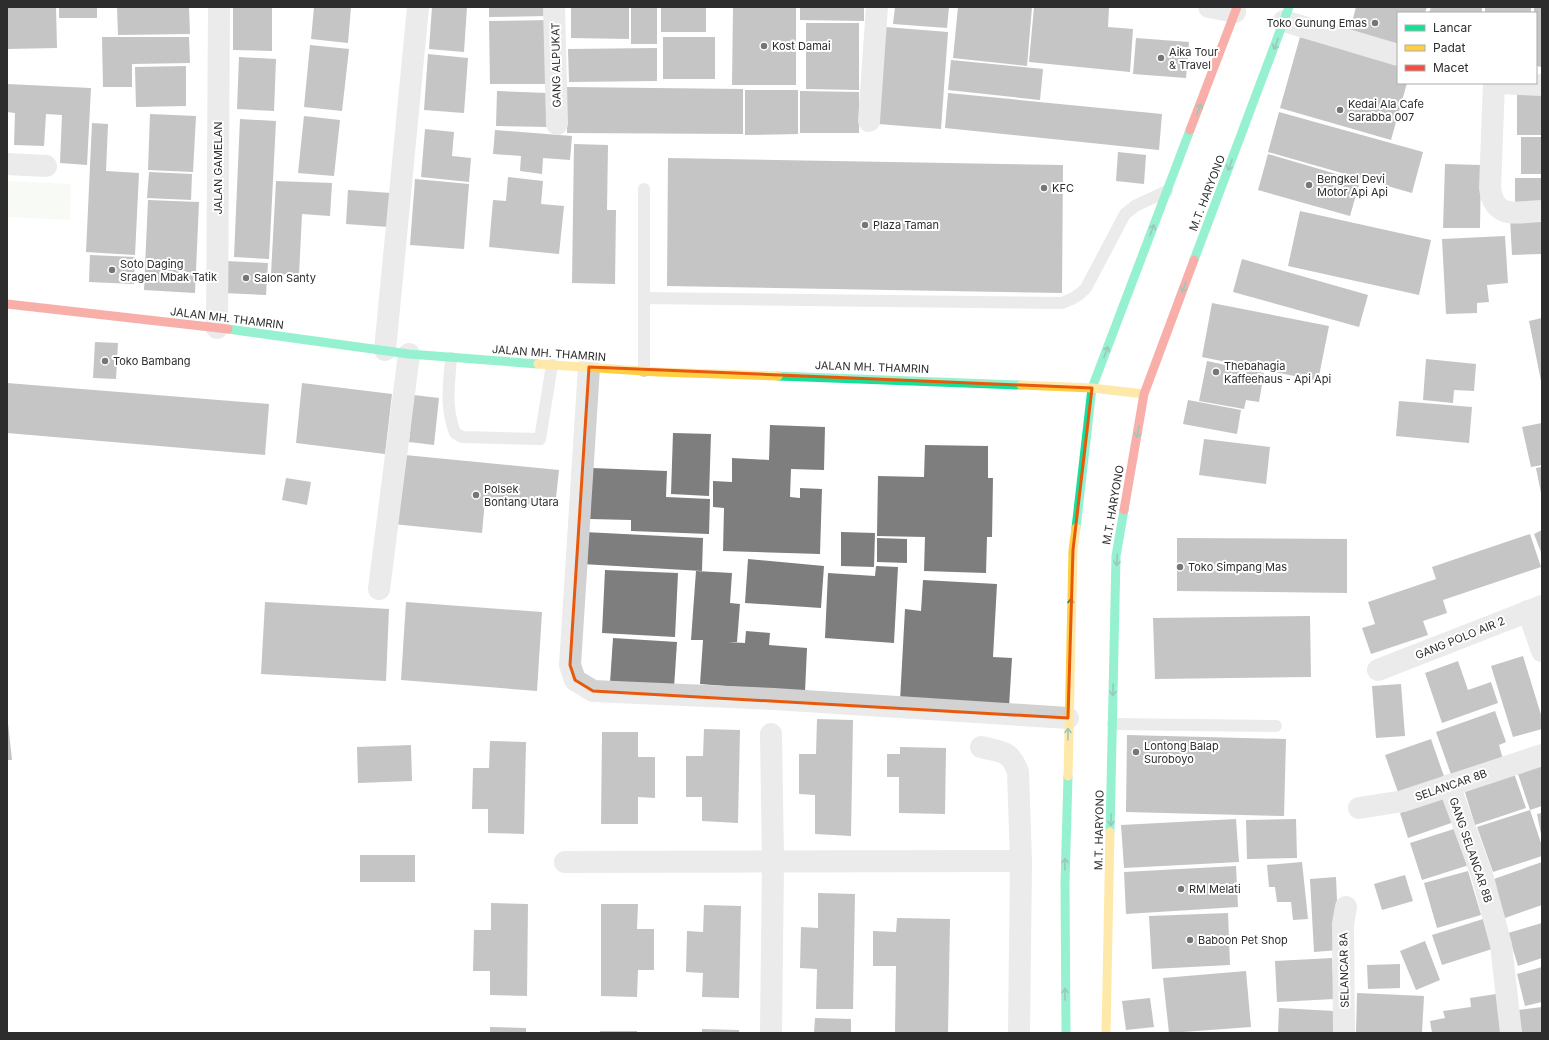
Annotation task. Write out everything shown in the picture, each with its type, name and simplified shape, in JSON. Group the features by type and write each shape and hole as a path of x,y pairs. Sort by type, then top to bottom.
{"main road":[{"path":"1066,1033 1065,883 1072,550 1092,388 1236,10"},
{"name":"M.T. HARYONO","path":"1106,1033 1116,556 1144,394 1286,14"},
{"name":"JALAN MH. THAMRIN","path":"7,304 217,328 409,354 451,358 644,371 1092,388 1144,394"}],"street":[{"name":"JALAN GAMELAN","path":"217,328 219,7"},
{"path":"385,350 418,7"},
{"name":"GANG ALPUKAT","path":"554,7 557,124"},
{"path":"869,121 877,7"},
{"path":"1209,7 1236,10"},
{"path":"1286,14 1397,54"},
{"path":"1494,84 1490,188 1491,196 1499,209 1506,213 1542,212"},
{"path":"1518,84 1542,85"},
{"path":"7,164 46,166"},
{"path":"379,589 409,354"},
{"path":"589,368 570,665 575,680 593,691 774,699 1068,718"},
{"path":"1535,609 1542,651"},
{"name":"GANG POLO AIR 2","path":"1378,670 1535,609"},
{"path":"770,734 773,862 772,1033"},
{"path":"981,747 1007,754 1014,761 1018,772 1021,862 1020,1033"},
{"name":"SELANCAR 8B","path":"1359,808 1403,802 1449,785 1542,755"},
{"name":"GANG SELANCAR 8B","path":"1449,785 1483,878 1501,945 1511,1033"},
{"path":"565,862 1021,862"},
{"name":"SELANCAR 8A","path":"1344,1033 1343,924 1346,907"}],"lane":[{"path":"644,189 644,371"},
{"path":"644,298 1062,303 1080,295 1086,288 1125,214 1135,206 1167,191"},
{"path":"451,358 448,404 450,419 455,433 462,436 540,440 552,365"},
{"path":"1113,724 1276,726"}],"highlighted area":[{"path":"589,367 1092,388 1073,550 1068,718 593,691 575,680 570,665"}],"shaded area":[{"path":"7,181 71,184 70,220 7,217"}],"building":[{"path":"7,7 56,7 57,48 7,49"},
{"path":"59,7 97,7 97,18 59,18"},
{"path":"117,7 189,7 190,34 118,35"},
{"path":"233,7 272,7 272,51 233,50"},
{"path":"314,7 351,7 348,43 311,39"},
{"path":"432,7 467,7 464,52 429,49"},
{"path":"489,7 548,7 548,16 489,17"},
{"path":"571,7 629,7 629,39 571,38"},
{"path":"631,7 657,7 657,44 631,44"},
{"path":"661,7 706,7 706,32 661,32"},
{"name":"Kost Damai","path":"733,7 796,7 796,85 732,85"},
{"path":"800,7 864,7 864,21 800,20"},
{"path":"895,7 949,7 947,28 893,24"},
{"path":"958,7 1032,7 1027,66 953,58"},
{"path":"1034,7 1109,7 1108,27 1133,29 1130,72 1029,62"},
{"name":"Toko Gunung Emas","path":"1356,7 1427,7 1425,12 1397,12 1397,48 1349,33"},
{"path":"1431,7 1482,7 1482,12 1429,12"},
{"path":"1485,7 1531,7 1531,12 1485,12"},
{"path":"1534,7 1542,7 1542,67 1537,66 1537,12 1534,12"},
{"path":"550,20 550,84 490,84 489,21"},
{"path":"806,23 859,23 859,90 806,89"},
{"path":"885,27 948,32 941,129 878,124"},
{"path":"102,37 189,37 190,63 132,64 132,87 103,87"},
{"path":"663,37 715,37 715,79 663,79"},
{"path":"1300,37 1397,65 1397,84 1407,84 1391,140 1280,108"},
{"name":"Aika Tour & Travel","path":"1136,38 1189,42 1186,78 1133,74"},
{"path":"310,45 349,49 342,111 304,107"},
{"path":"657,48 657,81 569,82 568,49"},
{"path":"428,54 468,58 464,113 424,110"},
{"path":"239,57 276,59 274,111 237,109"},
{"path":"951,60 1043,69 1040,100 948,90"},
{"path":"186,66 186,106 136,107 135,67"},
{"path":"7,84 91,88 87,165 60,163 62,115 46,114 44,146 14,145 15,113 7,112"},
{"path":"567,87 743,89 743,134 567,133"},
{"path":"745,90 798,90 798,134 745,135"},
{"path":"497,91 548,93 548,127 496,126"},
{"path":"800,91 859,92 859,133 800,133"},
{"path":"1542,91 1542,135 1517,135 1517,92"},
{"path":"948,93 1162,114 1159,150 945,128"},
{"path":"1279,112 1423,152 1412,193 1268,152"},
{"path":"150,114 196,116 193,172 148,170"},
{"path":"304,116 340,120 334,176 298,173"},
{"path":"240,119 276,121 269,259 234,257"},
{"path":"92,123 108,124 106,171 139,173 135,255 86,252"},
{"path":"425,129 454,132 452,156 471,158 469,182 421,177"},
{"path":"495,130 572,136 570,160 543,158 542,174 520,171 521,156 493,154"},
{"path":"1521,137 1542,137 1542,174 1521,174"},
{"path":"574,144 608,145 607,210 616,210 615,284 572,283"},
{"path":"1118,152 1146,155 1144,184 1116,181"},
{"name":"Bengkel Devi Motor Api Api","path":"1268,154 1360,181 1350,216 1258,190"},
{"name":"Plaza Taman","path":"668,158 1063,165 1062,293 667,286"},
{"path":"1445,164 1481,165 1480,228 1443,228"},
{"path":"149,172 192,174 191,200 147,198"},
{"path":"508,177 543,181 541,204 564,206 559,254 489,247 493,200 506,201"},
{"path":"1515,178 1542,178 1542,206 1515,206"},
{"path":"415,179 469,184 464,249 410,245"},
{"path":"276,181 332,183 330,216 302,214 299,275 271,274"},
{"path":"348,190 391,193 389,227 346,224"},
{"path":"148,200 199,202 195,293 144,290"},
{"path":"1300,211 1431,240 1419,295 1288,266"},
{"path":"1542,217 1542,254 1512,255 1510,218"},
{"path":"1505,236 1508,283 1487,285 1489,302 1477,303 1477,313 1446,314 1442,239"},
{"name":"Soto Daging Sragen Mbak Tatik","path":"90,255 135,257 134,284 89,282"},
{"path":"1242,259 1368,295 1359,327 1233,292"},
{"name":"Salon Santy","path":"226,261 268,263 266,295 224,293"},
{"path":"1212,303 1329,326 1318,381 1202,357"},
{"path":"1542,318 1542,380 1541,381 1529,321"},
{"name":"Toko Bambang","path":"95,342 118,343 116,379 93,378"},
{"path":"1426,359 1476,364 1474,391 1454,390 1453,403 1423,400"},
{"path":"1207,361 1264,373 1259,402 1246,400 1244,409 1199,401"},
{"path":"7,383 269,404 265,455 7,433"},
{"path":"302,383 392,394 385,454 296,443"},
{"path":"414,395 439,398 434,445 409,442"},
{"path":"1188,400 1241,410 1237,434 1183,424"},
{"path":"1399,401 1472,407 1469,443 1396,436"},
{"path":"1542,423 1542,465 1531,467 1522,427"},
{"path":"770,425 825,427 824,470 791,469 790,497 800,498 800,488 822,489 820,554 723,551 724,508 713,507 713,481 732,482 732,458 769,460"},
{"path":"673,433 711,434 709,496 671,494"},
{"path":"1204,439 1270,447 1266,484 1199,475"},
{"path":"925,445 988,446 988,478 993,478 992,537 987,537 986,573 924,571 925,537 877,536 878,476 924,477"},
{"name":"Polsek Bontang Utara","path":"405,455 559,470 555,507 485,500 482,533 393,524"},
{"path":"1542,467 1542,493 1541,493 1536,468"},
{"path":"592,468 667,471 666,497 710,499 709,534 631,531 631,520 590,519"},
{"path":"286,478 311,482 307,505 282,500"},
{"path":"1542,530 1542,555 1534,534"},
{"path":"584,532 703,538 702,571 582,564"},
{"path":"841,532 875,533 874,567 841,566"},
{"path":"1530,534 1541,567 1443,600 1447,613 1423,621 1428,635 1371,654 1362,628 1375,624 1368,602 1436,579 1432,567"},
{"path":"877,538 907,539 907,563 877,562"},
{"path":"1177,538 1347,539 1347,593 1177,591"},
{"path":"748,559 824,566 821,608 745,603"},
{"path":"876,566 898,567 894,643 825,638 828,573 875,576"},
{"path":"605,570 678,573 675,637 602,633"},
{"path":"696,571 732,573 730,603 740,604 737,642 728,642 745,643 746,631 770,633 769,645 807,648 805,692 700,684 703,640 691,640"},
{"path":"923,580 997,584 993,657 1012,658 1009,707 900,701 905,609 921,611"},
{"path":"265,602 389,609 386,681 261,674"},
{"path":"406,602 542,612 537,691 401,680"},
{"path":"1310,616 1311,677 1155,679 1153,618"},
{"path":"613,638 677,642 674,688 610,683"},
{"path":"1523,656 1542,718 1542,729 1513,737 1491,666"},
{"path":"1458,661 1468,690 1491,682 1498,703 1442,723 1425,673"},
{"path":"1401,684 1405,736 1376,738 1372,686"},
{"path":"1495,711 1506,742 1499,745 1504,763 1453,780 1436,732"},
{"path":"817,719 853,720 851,836 815,834 815,795 799,794 799,754 816,754"},
{"path":"8,723 12,760 7,760"},
{"path":"704,729 740,730 738,823 702,821 702,797 686,797 686,756 703,756"},
{"path":"602,732 638,732 638,757 655,757 655,798 638,797 638,824 601,824"},
{"path":"1127,735 1286,739 1284,816 1126,812"},
{"path":"1431,739 1446,782 1400,798 1385,755"},
{"path":"490,741 526,742 524,834 488,833 488,809 472,809 473,768 489,768"},
{"path":"411,745 412,781 358,783 357,747"},
{"path":"900,747 946,748 945,814 899,813 899,777 887,777 887,754 900,754"},
{"path":"1542,766 1542,806 1530,810 1518,774"},
{"path":"1514,773 1526,808 1475,825 1464,789"},
{"path":"1445,798 1454,822 1408,838 1400,813"},
{"path":"1530,810 1542,846 1542,856 1493,872 1477,827"},
{"path":"1542,813 1542,834 1541,834 1537,814"},
{"path":"1236,819 1239,862 1124,868 1121,825"},
{"path":"1296,819 1297,858 1247,859 1246,820"},
{"path":"1457,828 1469,865 1422,880 1410,843"},
{"path":"360,855 415,855 415,882 360,882"},
{"path":"1302,862 1308,919 1293,920 1291,902 1277,902 1275,887 1269,887 1267,865"},
{"path":"1542,862 1542,905 1505,918 1491,880"},
{"name":"RM Melati","path":"1236,866 1238,907 1126,914 1124,872"},
{"path":"1468,871 1481,915 1437,928 1424,883"},
{"path":"1405,875 1413,901 1382,910 1374,884"},
{"path":"1336,877 1339,950 1314,952 1310,879"},
{"path":"818,893 855,894 853,1009 816,1009 817,969 800,968 801,927 818,928"},
{"path":"491,903 528,904 527,996 490,995 490,971 473,971 474,930 491,930"},
{"path":"601,904 638,904 637,929 654,929 654,970 638,970 637,997 601,996"},
{"path":"704,905 741,906 739,998 702,997 703,973 686,972 687,931 703,932"},
{"name":"Baboon Pet Shop","path":"1228,913 1230,965 1152,969 1149,916"},
{"path":"897,918 950,919 948,1033 895,1032 896,966 873,966 873,931 896,932"},
{"path":"1483,919 1492,949 1442,965 1432,935"},
{"path":"1542,923 1542,958 1518,966 1508,933"},
{"path":"1425,941 1440,980 1416,990 1400,951"},
{"path":"1332,958 1334,999 1277,1002 1275,961"},
{"path":"1400,964 1400,988 1368,989 1367,965"},
{"path":"1542,967 1542,1002 1525,1006 1517,974"},
{"path":"1246,971 1251,1027 1169,1033 1163,978"},
{"path":"1357,993 1424,996 1422,1033 1356,1033"},
{"path":"1496,994 1503,1033 1432,1033 1430,1021 1445,1018 1443,1011 1471,1007 1470,998"},
{"path":"1150,998 1154,1027 1126,1030 1122,1001"},
{"path":"1542,1007 1542,1033 1522,1033 1518,1010"},
{"path":"1279,1008 1334,1011 1333,1033 1278,1033"},
{"path":"815,1018 851,1019 851,1033 814,1033"},
{"path":"490,1027 526,1028 526,1033 490,1033"},
{"path":"702,1029 739,1030 739,1033 702,1033"},
{"path":"600,1031 637,1031 637,1033 600,1033"}],"traffic: fast":[{"path":"1194,260 1289,7"},
{"path":"1076,528 1092,388 1190,130"},
{"path":"228,329 409,354 538,364"},
{"path":"778,376 1021,385"},
{"path":"1110,832 1116,556 1124,510"},
{"path":"1066,1033 1065,883 1068,776"}],"traffic: slow":[{"path":"538,364 658,372 778,376"},
{"path":"1021,385 1092,388 1144,394"},
{"path":"1068,776 1073,550 1076,528"},
{"path":"1106,1033 1110,832"}],"traffic: jam":[{"path":"1190,130 1237,7"},
{"path":"1124,510 1144,394 1194,260"},
{"path":"7,304 228,329"}],"place":[{"name":"Toko Gunung Emas","path":"1375,23"},
{"name":"Kost Damai","path":"764,46"},
{"name":"Aika Tour & Travel","path":"1161,58"},
{"name":"Kedai Ala Cafe Sarabba 007","path":"1340,110"},
{"name":"Bengkel Devi Motor Api Api","path":"1309,185"},
{"name":"KFC","path":"1044,188"},
{"name":"Plaza Taman","path":"865,225"},
{"name":"Soto Daging Sragen Mbak Tatik","path":"112,270"},
{"name":"Salon Santy","path":"246,278"},
{"name":"Toko Bambang","path":"105,361"},
{"name":"Thebahagia Kaffeehaus - Api Api","path":"1216,372"},
{"name":"Polsek Bontang Utara","path":"476,495"},
{"name":"Toko Simpang Mas","path":"1180,567"},
{"name":"Lontong Balap Suroboyo","path":"1136,752"},
{"name":"RM Melati","path":"1181,889"},
{"name":"Baboon Pet Shop","path":"1190,940"}]}
